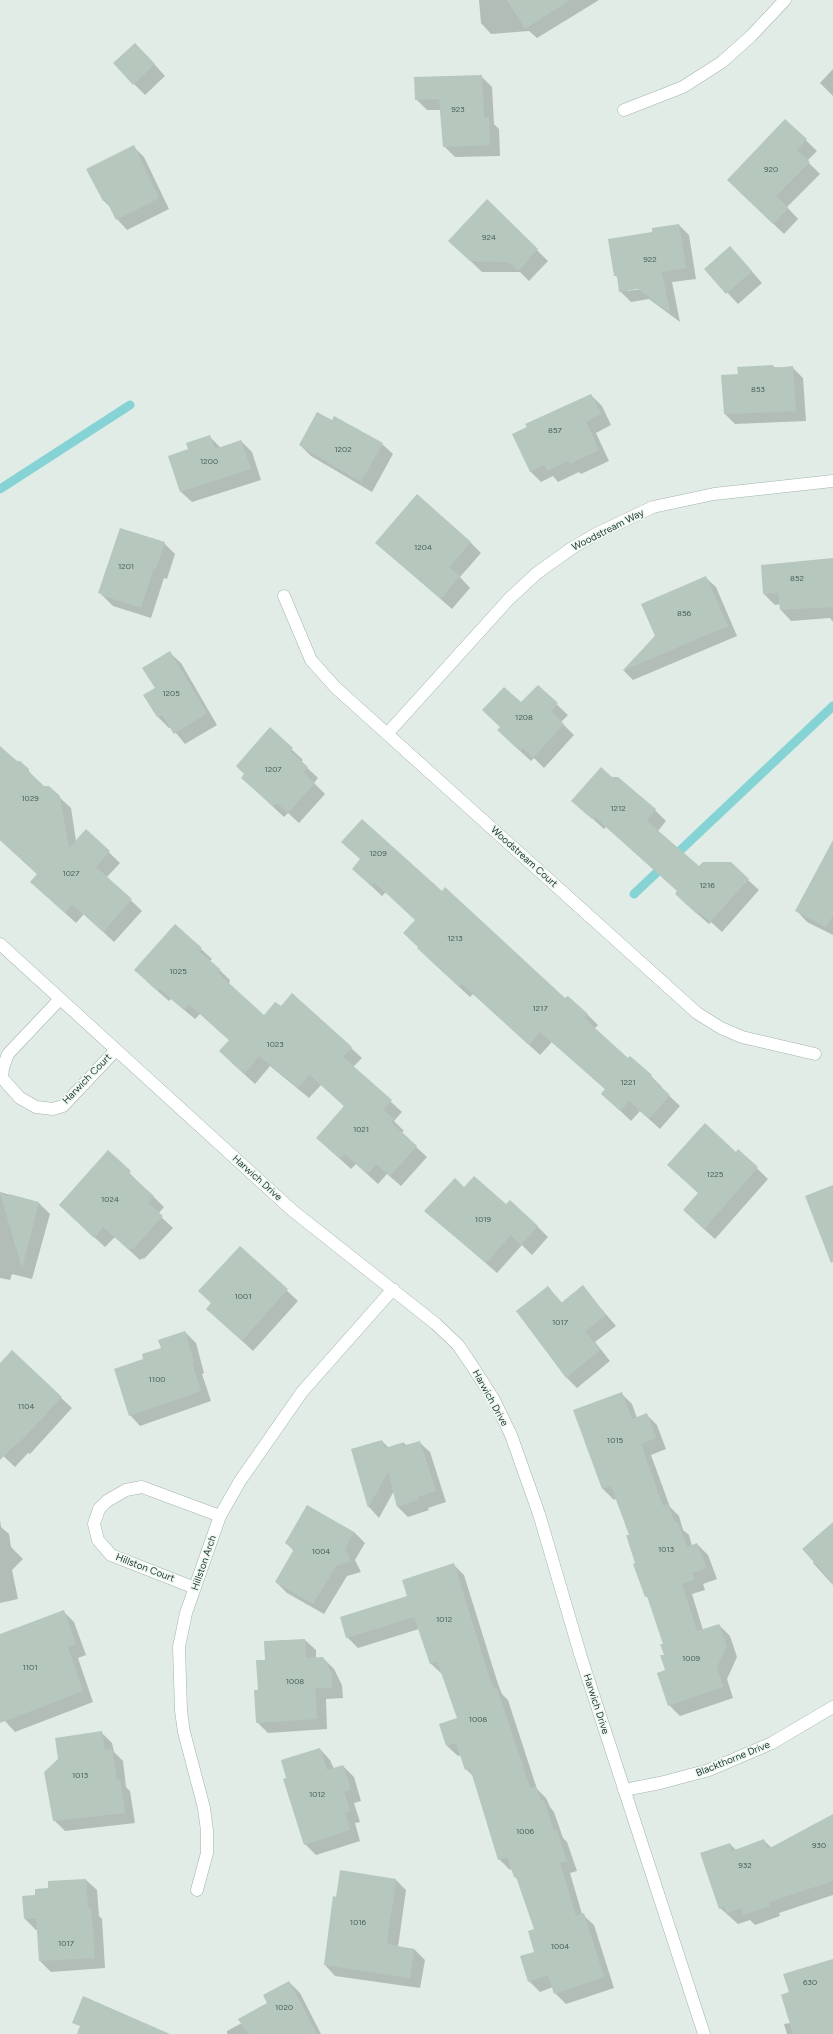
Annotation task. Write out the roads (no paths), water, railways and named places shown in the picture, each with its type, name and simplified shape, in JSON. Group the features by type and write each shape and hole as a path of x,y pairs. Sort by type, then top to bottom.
{"street":[{"path":"624,110 683,87 722,62 751,36 785,0"},
{"name":"Woodstream Way","path":"387,734 515,594 537,573 572,548 596,534 653,508 714,494 833,481"},
{"name":"Woodstream Court","path":"284,596 311,660 336,688 697,1013 721,1028 742,1037 815,1054"},
{"name":"Harwich Drive","path":"0,944 293,1211 436,1324 458,1345 494,1400 511,1435 539,1514 581,1658 704,2034"},
{"name":"Harwich Court","path":"60,999 8,1054 2,1068 2,1078 20,1098 36,1107 53,1109 64,1106 116,1050"},
{"name":"Hillston Arch","path":"197,1890 207,1853 207,1831 204,1808 184,1732 181,1711 179,1647 186,1613 220,1516 240,1481 262,1447 302,1392 393,1289"},
{"name":"Hillston Court","path":"195,1588 111,1555 98,1540 94,1524 100,1509 107,1501 126,1490 142,1487 220,1516"},
{"name":"Blackthorne Drive","path":"624,1790 660,1784 709,1770 772,1743 833,1707"}],"waterway":[{"path":"0,489 130,405"},
{"path":"634,894 833,706"}]}
